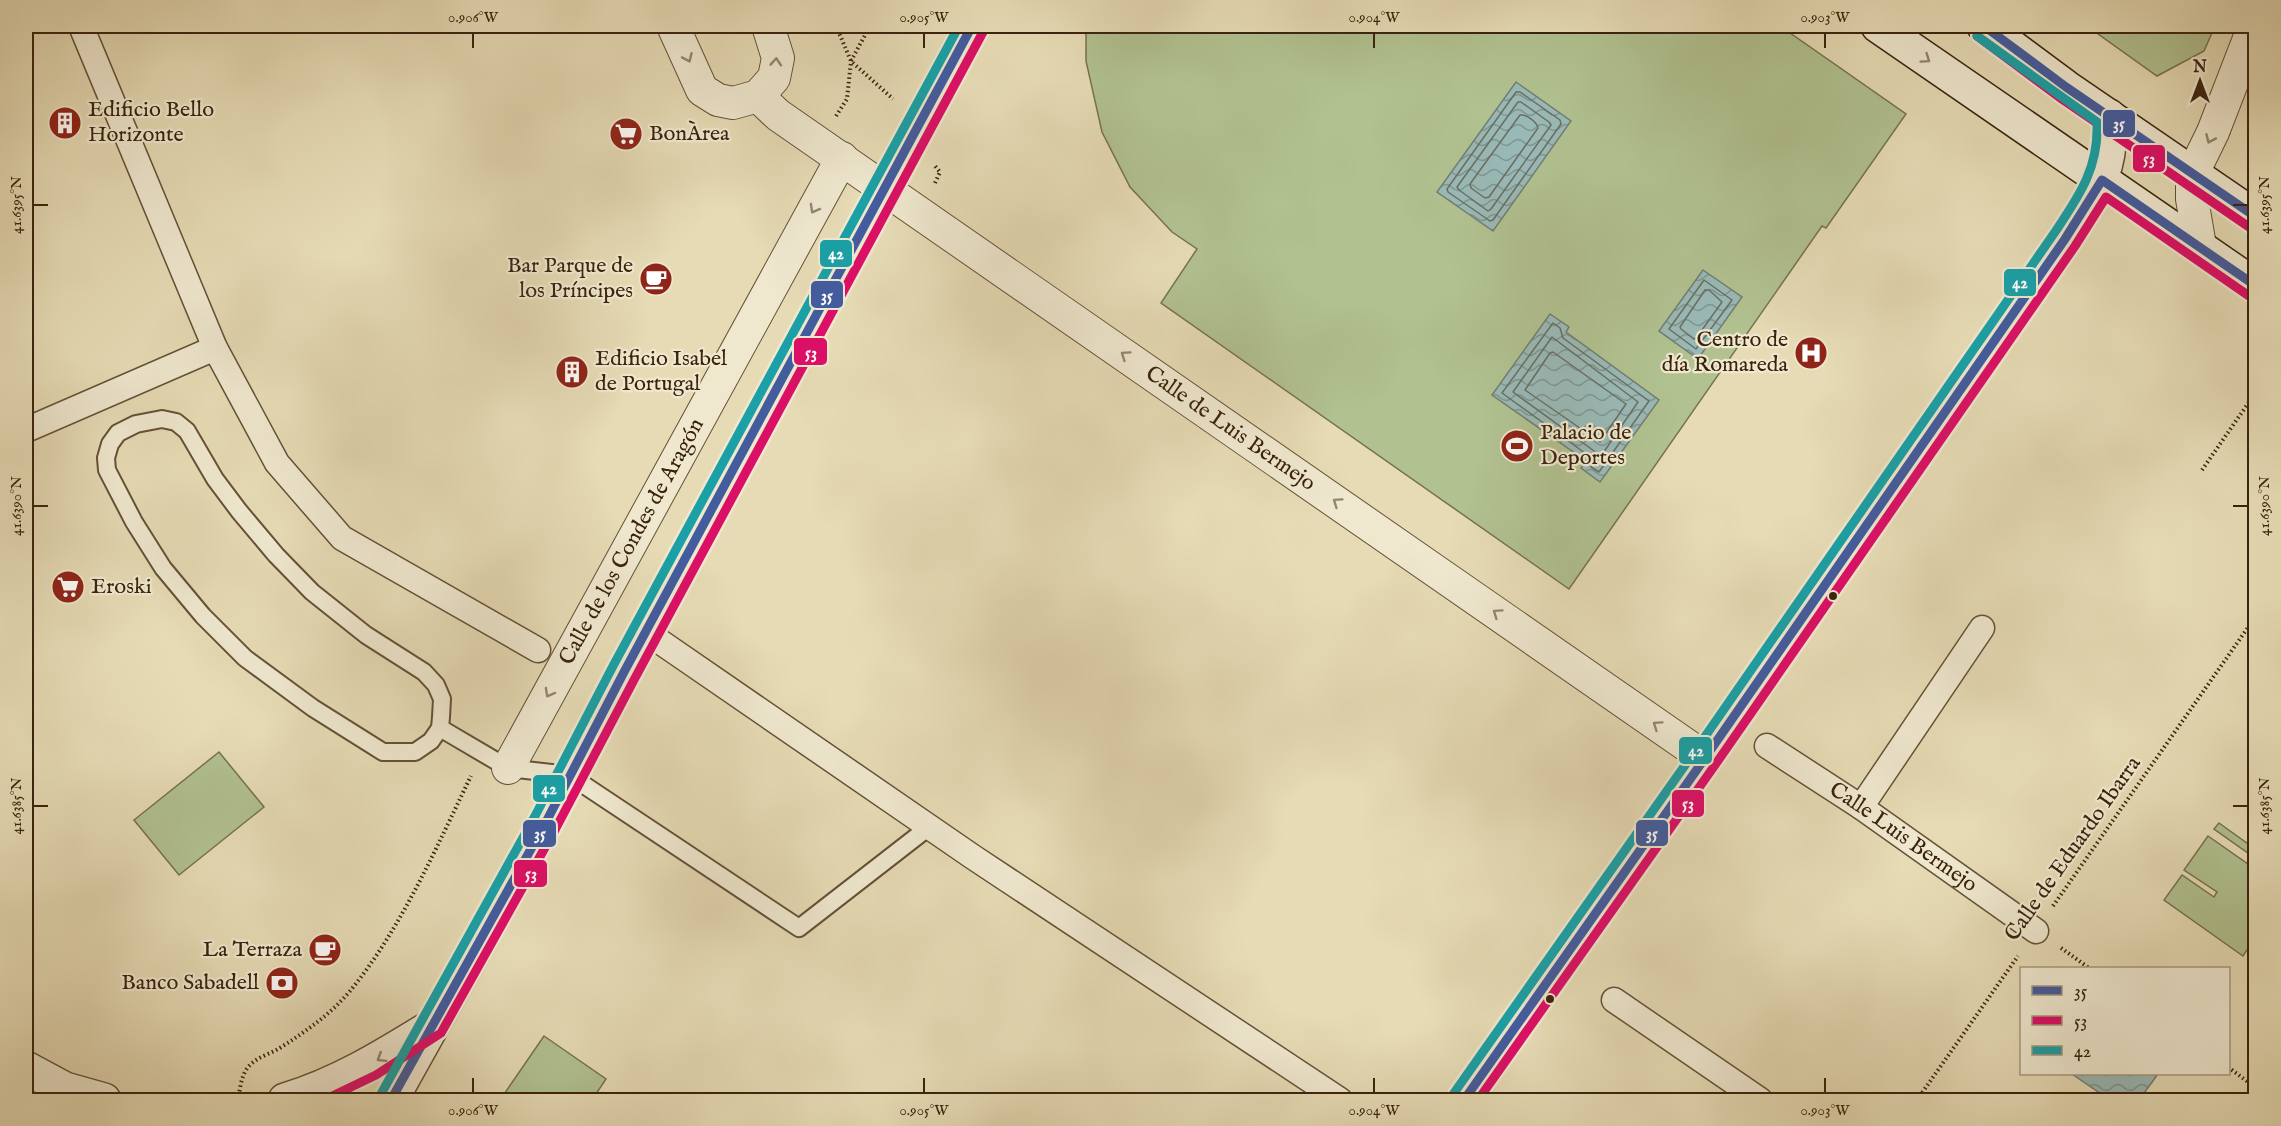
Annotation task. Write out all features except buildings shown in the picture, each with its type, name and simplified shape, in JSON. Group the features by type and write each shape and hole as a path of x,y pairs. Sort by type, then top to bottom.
{"street":[{"path":"81,26 215,348 277,463 342,538 538,650"},
{"path":"673,26 702,90 718,100 733,103 758,96 774,78 778,64 776,47 768,26"},
{"path":"391,1101 430,1027 520,871 569,775 972,26"},
{"path":"1878,26 2256,286"},
{"path":"1984,26 2192,175 2256,217"},
{"path":"2200,246 2192,199 2192,175 2213,132 2254,26"},
{"name":"Calle de Luis Bermejo","path":"758,96 778,115 1705,758"},
{"path":"1464,1101 2066,238 2102,180 2110,148 2109,116"},
{"name":"Calle de los Condes de Aragón","path":"508,768 842,158"},
{"path":"26,430 215,348"},
{"path":"1861,807 1982,628"},
{"path":"646,632 929,827 1340,1101"},
{"name":"Calle Luis Bermejo","path":"1767,746 1861,807 2036,931"},
{"path":"1614,1000 1760,1101"},
{"path":"285,1101 318,1090 370,1065 430,1027"},
{"path":"26,1068 65,1089 104,1101"}],"lane":[{"path":"162,419 176,422 187,431 215,479 239,511 276,555 312,592 366,635 424,672 436,686 442,699 440,728 430,741 415,752 383,752 313,708 245,658 203,616 163,568 134,522 107,470 106,458 110,444 118,433 136,424 162,419"},
{"path":"440,728 508,768 569,775 799,928 929,827"}],"path":[{"path":"836,26 851,61"},
{"path":"2202,470 2256,392"},
{"name":"Calle de Eduardo Ibarra","path":"1917,1101 2256,616"},
{"path":"2230,1068 2256,1088"}],"green space":[{"name":"Palacio de Deportes","path":"1086,26 1780,26 1906,114 1826,228 1822,226 1569,589 1161,303 1197,249 1172,232 1130,187 1102,132 1086,61"},
{"path":"2087,26 2215,26 2204,51 2157,76"},
{"path":"219,752 264,807 179,875 134,820"},
{"path":"2219,823 2255,849 2255,858 2214,829"},
{"path":"2208,836 2255,869 2255,938 2243,956 2164,900 2182,875 2214,897 2217,892 2184,870"},
{"path":"544,1036 606,1079 592,1100 500,1100"}],"water":[{"path":"1516,82 1571,121 1493,231 1437,192"},
{"path":"1703,270 1742,297 1698,359 1659,331"},
{"path":"1550,314 1569,327 1566,332 1659,400 1600,482 1581,468 1586,461 1492,395"},
{"path":"2073,1075 2157,1075 2139,1100 2110,1100"}],"transit line":[{"name":"42","path":"381,1094 535,816 613,666 959,26"},
{"name":"35","path":"391,1100 546,822 624,672 972,26"},
{"name":"35","path":"1984,26 2066,87 2256,217"},
{"name":"53","path":"324,1100 376,1075 441,1033 556,828 983,32"},
{"name":"53","path":"1977,36 2059,97 2249,227"},
{"name":"42","path":"1454,1093 1695,751 2055,232 2086,181 2095,154 2097,122 1977,36"},
{"name":"35","path":"1464,1100 1705,758 2065,239 2102,180 2256,286"},
{"name":"53","path":"1478,1100 1715,765 2075,246 2106,197 2249,296"}],"place":[{"name":"Edificio Bello Horizonte","path":"65,123"},
{"name":"BonÀrea","path":"626,134"},
{"name":"Bar Parque de los Príncipes","path":"656,279"},
{"name":"Centro de día Romareda","path":"1811,353"},
{"name":"Edificio Isabel de Portugal","path":"572,372"},
{"name":"Palacio de Deportes","path":"1517,446"},
{"name":"Eroski","path":"68,587"},
{"name":"La Terraza","path":"325,950"},
{"name":"Banco Sabadell","path":"282,983"}]}
